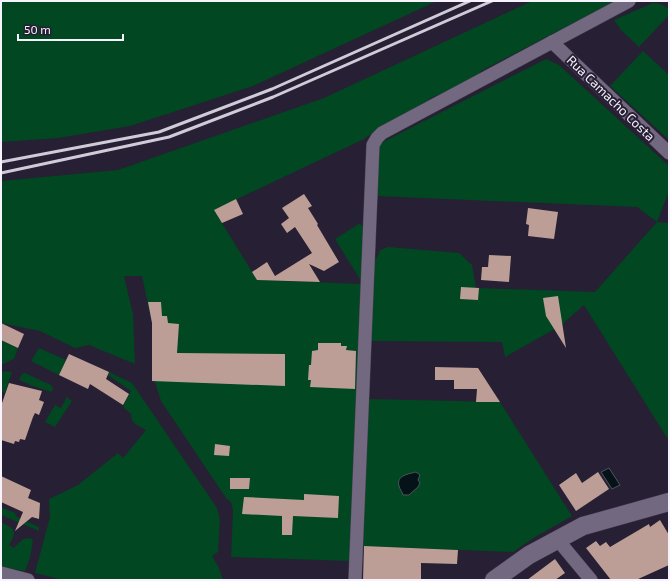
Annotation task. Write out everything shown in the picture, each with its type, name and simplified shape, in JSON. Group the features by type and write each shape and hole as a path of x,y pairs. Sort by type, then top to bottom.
{"main road":[{"path":"494,580 557,539 595,522 669,502"}],"street":[{"path":"355,580 373,145 382,133 629,1"},
{"name":"Rua Camacho Costa","path":"552,42 669,153"},
{"path":"557,539 591,580"},
{"path":"1,573 28,580"}],"green space":[{"path":"1,1 437,1 253,86 130,126 58,138 1,142"},
{"path":"532,1 615,1 481,71 464,85 429,99 430,101 389,122 364,139 214,210 257,280 361,284 350,561 231,557 233,510 231,502 226,498 161,401 155,382 152,379 152,323 142,276 124,276 133,314 135,364 89,345 75,348 40,331 1,323 1,181 118,170 324,98"},
{"path":"653,3 661,4 669,9 669,15 639,47 621,30 614,20"},
{"path":"643,51 669,75 669,140 610,86"},
{"path":"546,59 559,65 669,166 669,191 657,222 637,207 376,196 379,144"},
{"path":"657,222 669,223 669,438 667,438 584,305 560,326 505,357 502,342 371,341 374,264 380,250 388,247 459,253 472,265 476,288 595,292"},
{"path":"360,223 363,227 361,281 335,239"},
{"path":"1,340 18,348 14,359 1,365"},
{"path":"39,348 66,360 59,375 31,361"},
{"path":"4,371 12,372 5,393 1,391 1,374"},
{"path":"109,372 132,383 217,508 220,520 218,552 212,556 219,568 223,580 63,580 35,573 50,517 49,499 78,485 118,453 123,458 146,430 132,421 131,414 124,408 123,405 131,391 108,375"},
{"path":"25,373 51,385 53,389 52,392 29,385 19,380 22,374"},
{"path":"67,397 72,401 55,427 45,422 55,405 61,408"},
{"path":"369,399 500,402 572,516 535,537 513,552 363,546"},
{"path":"1,507 15,513 17,517 39,527 39,531 1,515"},
{"path":"1,522 14,531 14,536 9,545 14,548 23,539 30,538 33,540 30,558 25,571 1,567"}],"shaded area":[{"path":"609,468 620,485 612,489 601,472"},
{"path":"416,472 420,475 418,480 420,483 418,487 409,495 403,495 399,486 399,479 407,474"}],"building":[{"path":"304,194 312,206 308,208 339,262 324,271 309,264 320,282 257,280 252,272 267,262 275,276 312,253 295,227 287,233 281,224 289,218 282,208"},
{"path":"236,199 243,214 222,223 214,210"},
{"path":"528,208 558,212 554,239 528,236 529,225 526,224"},
{"path":"489,255 511,256 509,282 481,280 482,267 488,267"},
{"path":"461,287 479,288 478,300 460,299"},
{"path":"558,296 566,348 546,316 543,298"},
{"path":"148,302 161,302 162,316 167,316 168,323 179,324 177,353 285,354 285,386 152,381 152,323"},
{"path":"1,323 24,334 18,348 1,340"},
{"path":"318,343 341,343 341,346 347,346 346,350 356,351 355,389 310,387 311,380 308,380 309,365 311,365 312,351 318,350"},
{"path":"69,354 109,372 106,379 129,394 123,405 90,384 88,389 59,375"},
{"path":"435,367 478,368 500,402 476,402 477,389 454,389 454,380 435,380"},
{"path":"9,383 42,391 39,400 44,402 39,415 35,413 33,417 25,440 20,439 19,442 15,441 14,444 1,440 1,406"},
{"path":"215,444 230,446 229,456 214,455"},
{"path":"598,472 609,489 576,511 559,485 576,473 582,483"},
{"path":"1,476 31,490 28,498 40,503 39,519 32,517 15,531 23,512 1,502"},
{"path":"230,478 250,478 249,489 230,489"},
{"path":"304,494 339,496 338,518 293,516 292,535 282,535 282,516 242,514 244,497 304,500"},
{"path":"660,520 669,535 669,565 636,580 611,580 586,548 596,541 600,546 606,542 610,547 649,524 650,527"},
{"path":"364,546 458,550 457,564 421,563 421,580 363,580"},
{"path":"555,559 565,573 555,580 527,580"}],"railway":[{"path":"1,162 159,132 272,89 470,1"},
{"path":"1,173 169,137 273,97 492,1"}]}
